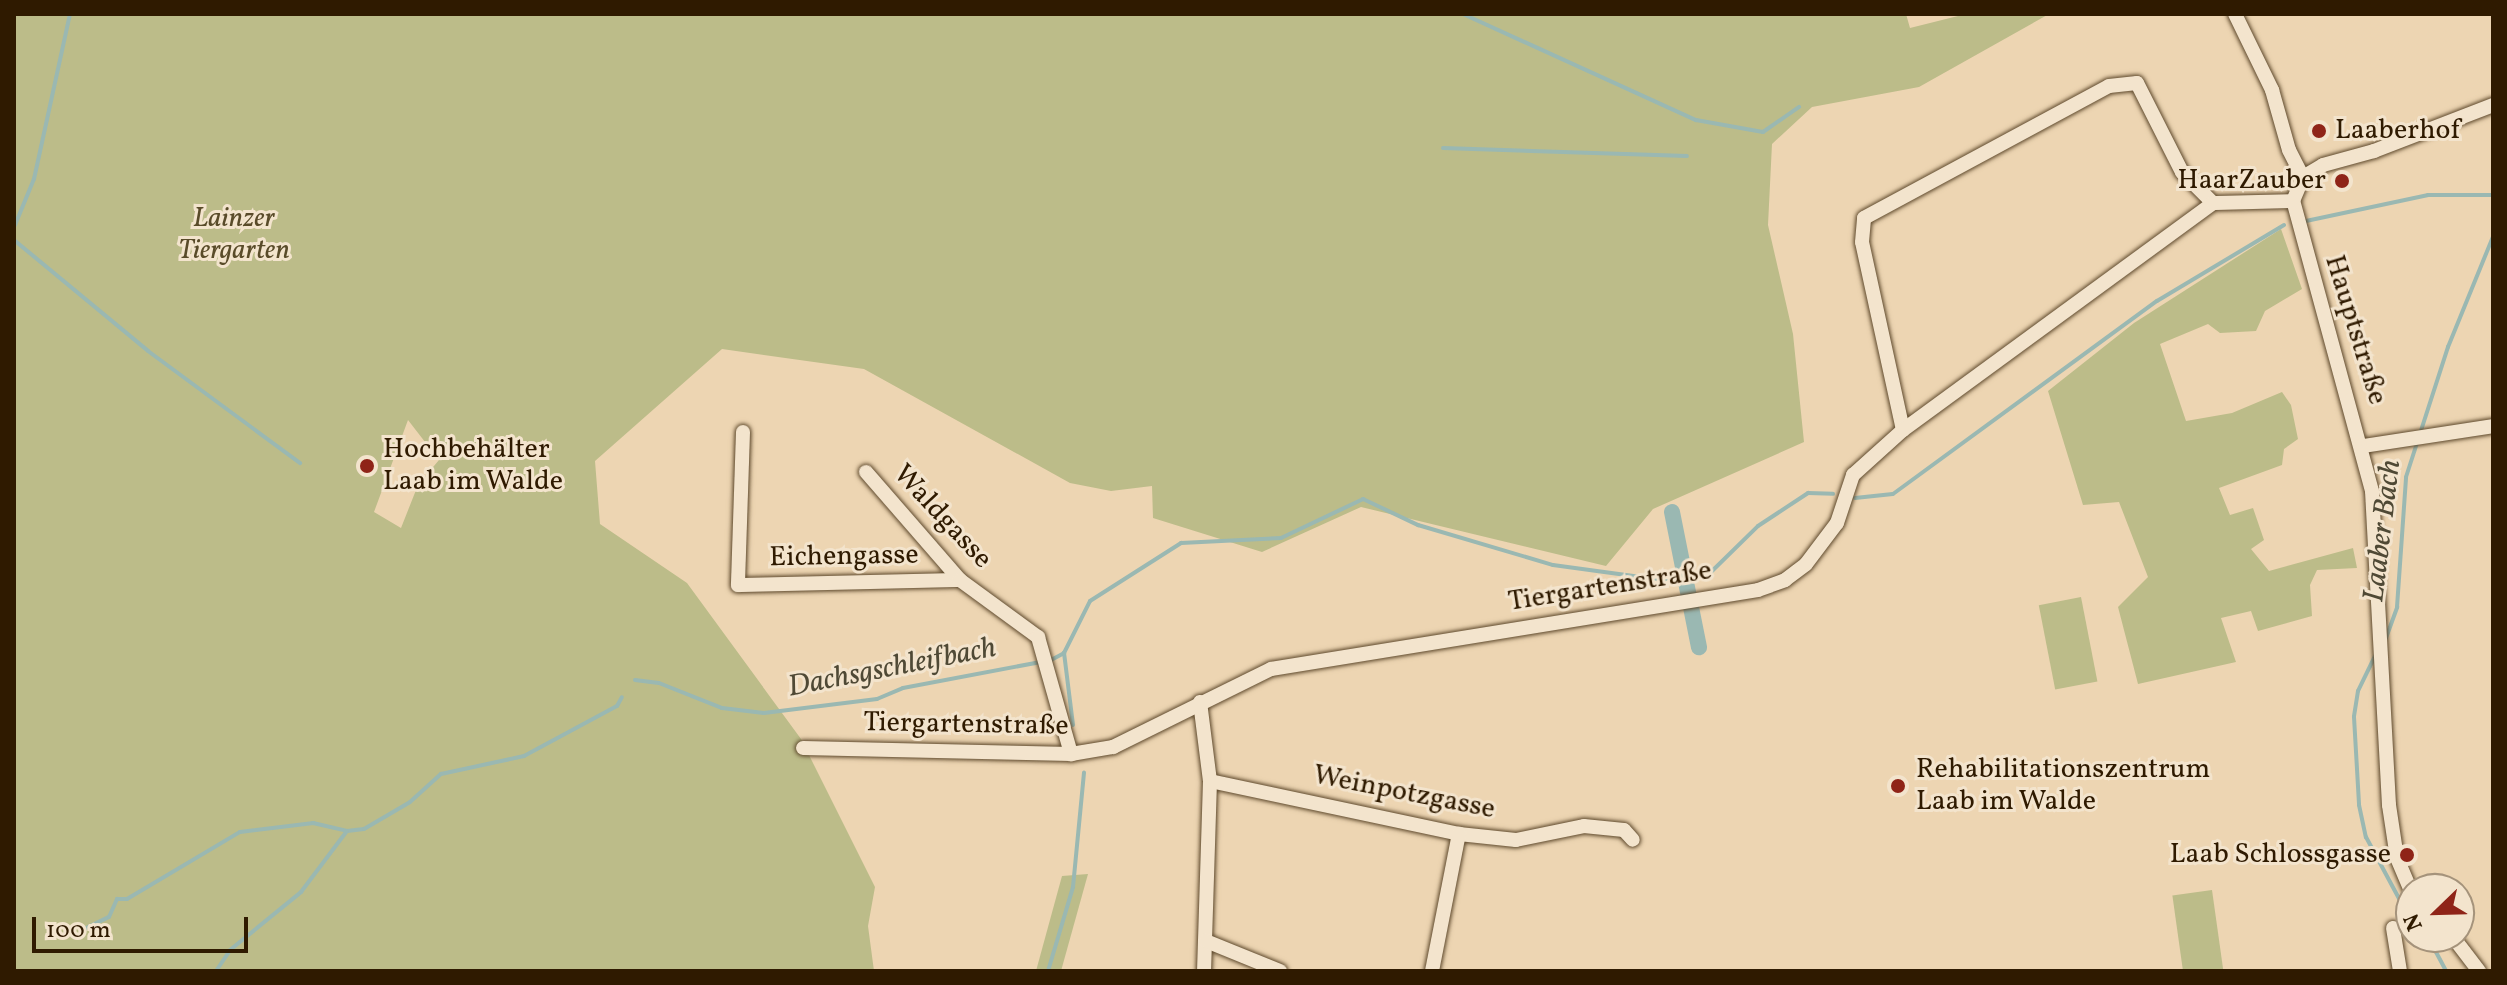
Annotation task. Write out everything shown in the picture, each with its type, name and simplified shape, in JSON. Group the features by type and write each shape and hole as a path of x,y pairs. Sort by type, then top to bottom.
{"street":[{"path":"2235,14 2272,90 2289,150 2303,177"},
{"path":"1903,430 1862,242 1864,218 2109,86 2137,83 2182,172 2213,203 2293,201 2303,177 2323,165 2374,151 2493,105"},
{"name":"Hauptstraße","path":"2293,201 2363,446 2372,491 2389,805 2397,858 2403,873"},
{"name":"Tiergartenstraße","path":"803,748 1071,754 1113,747 1271,669 1758,590 1785,580 1806,564 1837,523 1853,475 1903,430 2213,203"},
{"path":"2363,446 2493,426"},
{"name":"Eichengasse","path":"743,432 738,585 960,580"},
{"name":"Waldgasse","path":"866,472 960,580 1038,637 1071,754"},
{"path":"1200,702 1210,781 1204,971"},
{"name":"Weinpotzgasse","path":"1210,781 1459,834 1516,840 1584,826 1624,830 1633,840"},
{"path":"1432,971 1459,834"},
{"path":"2393,928 2400,971"},
{"path":"1206,941 1280,971"},
{"path":"2465,953 2479,971"}],"green space":[{"name":"Lainzer Tiergarten","path":"14,14 1906,14 1910,28 1966,14 2049,14 1919,87 1812,107 1772,144 1768,225 1793,334 1804,442 1653,509 1606,566 1361,507 1262,552 1153,518 1152,486 1111,491 1070,483 864,369 722,349 595,461 600,524 687,583 801,739 875,887 868,926 874,971 14,971","holes":["408,420 439,460 418,485 401,528 374,512"]},
{"path":"2281,229 2302,289 2265,311 2256,331 2220,333 2208,324 2160,344 2186,421 2232,413 2282,392 2291,405 2298,439 2284,449 2282,465 2219,488 2230,515 2253,508 2264,540 2251,549 2269,571 2353,548 2357,568 2317,570 2310,585 2312,616 2258,631 2251,611 2221,618 2236,662 2138,684 2118,607 2148,577 2119,502 2083,505 2048,391 2134,323"},
{"path":"2081,597 2097,681 2055,690 2039,605"},
{"path":"1088,874 1061,971 1036,971 1062,876"},
{"path":"2212,890 2223,971 2183,971 2172,896"}],"waterway":[{"path":"15,225 34,179 70,14"},
{"path":"1463,14 1696,120 1763,132 1799,107"},
{"path":"1443,148 1687,156"},
{"path":"2306,221 2428,195 2493,195"},
{"path":"1855,498 1893,494 2157,301 2284,225"},
{"name":"Laaber Bach","path":"2386,638 2397,607 2406,477 2448,347 2493,237"},
{"path":"14,240 148,351 300,463"},
{"path":"1073,725 1064,653 1090,601 1181,543 1281,538 1363,499 1418,525 1553,565 1670,581 1710,573 1758,526 1808,493 1833,494"},
{"path":"1672,512 1699,647"},
{"name":"Dachsgschleifbach","path":"635,680 659,683 722,708 764,713 877,699 903,688 1051,660 1064,653"},
{"name":"Laaber Bach","path":"2375,656 2358,691 2354,717 2359,805 2366,837 2395,891"},
{"name":"Dachsgschleifbach","path":"82,930 109,917 117,899 127,899 240,832 313,823 347,831 364,829 410,802 441,774 524,756 617,706 622,697"},
{"path":"1048,971 1073,887 1084,773"},
{"path":"216,971 230,950 301,892 347,831"},
{"name":"Laaber Bach","path":"2436,953 2446,971"}],"place":[{"name":"Laaberhof","path":"2319,131"},
{"name":"HaarZauber","path":"2342,181"},
{"name":"Hochbehälter Laab im Walde","path":"367,466"},
{"name":"Rehabilitationszentrum Laab im Walde","path":"1898,786"},
{"name":"Laab Schlossgasse","path":"2407,855"}]}
